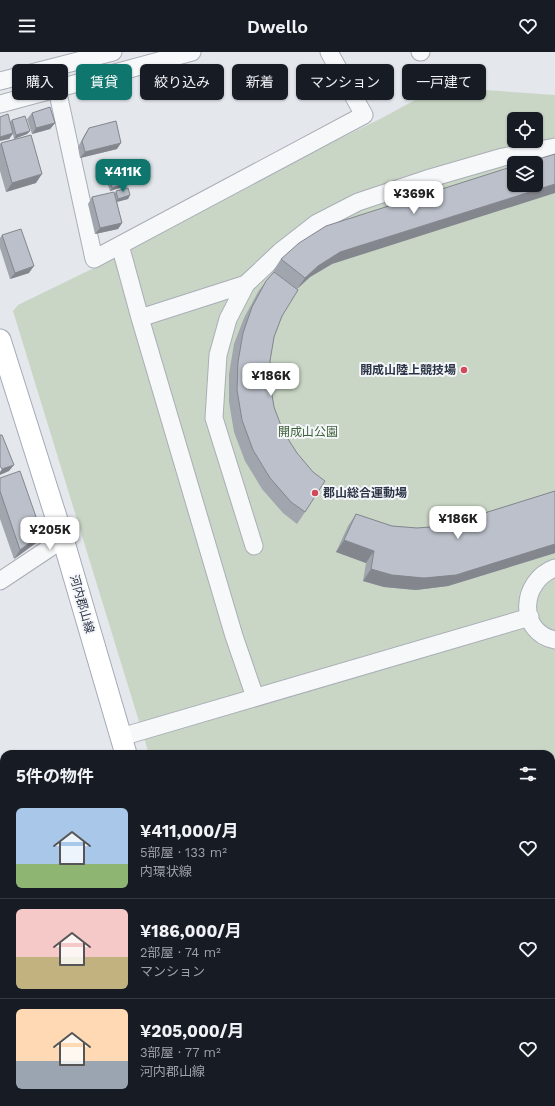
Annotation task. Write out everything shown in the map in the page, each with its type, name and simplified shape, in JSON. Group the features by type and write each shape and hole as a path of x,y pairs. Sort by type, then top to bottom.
{"main road":[{"name":"河内郡山線","path":"0,340 5,377 63,539 124,745"}],"street":[{"path":"0,81 52,60 113,52"},
{"path":"68,86 192,52"},
{"path":"59,100 94,259 364,115 329,52"},
{"path":"0,104 15,100"},
{"path":"254,546 214,418 218,355 228,319 246,284 281,251 317,223 358,202 427,179 503,157 555,147"},
{"path":"120,245 140,318 234,636 255,698"},
{"path":"140,318 246,284"},
{"path":"0,581 63,539"},
{"path":"555,568 538,577 528,596 527,607 535,626 542,634 555,640"},
{"path":"124,745 255,698 530,617"}],"green space":[{"name":"開成山公園","path":"486,90 555,95 555,750 148,750 13,311 18,305 100,265 219,198 384,117 415,100 486,100"}],"building":[{"path":"50,107 55,123 36,128 32,113"},
{"path":"8,114 13,133 0,137 0,117"},
{"path":"25,116 30,131 16,135 12,120"},
{"path":"116,121 121,143 85,152 82,141 89,128"},
{"path":"31,135 42,174 12,183 1,143"},
{"path":"555,154 555,184 543,188 543,158"},
{"path":"123,165 129,182 112,188 107,170"},
{"path":"507,168 507,192 530,192 340,252 318,266 305,278 281,259 299,243 326,226"},
{"path":"128,188 130,195 118,199 116,191"},
{"path":"114,192 122,223 100,228 92,197"},
{"path":"21,229 34,266 15,273 2,235"},
{"path":"274,272 298,290 282,316 274,337 270,361 270,383 274,407 283,431 297,453 313,472 325,481 305,512 291,502 270,478 253,450 242,420 237,390 238,362 243,333 252,307 266,281"},
{"path":"0,435 2,435 14,465 2,469 0,466"},
{"path":"20,471 42,534 20,550 0,491 0,478"},
{"path":"555,491 555,544 456,575 424,578 392,575 371,569 374,551 344,540 356,514 392,526 417,528 443,526"}],"place":[{"name":"開成山陸上競技場","path":"464,370"},
{"name":"郡山総合運動場","path":"315,493"}]}
